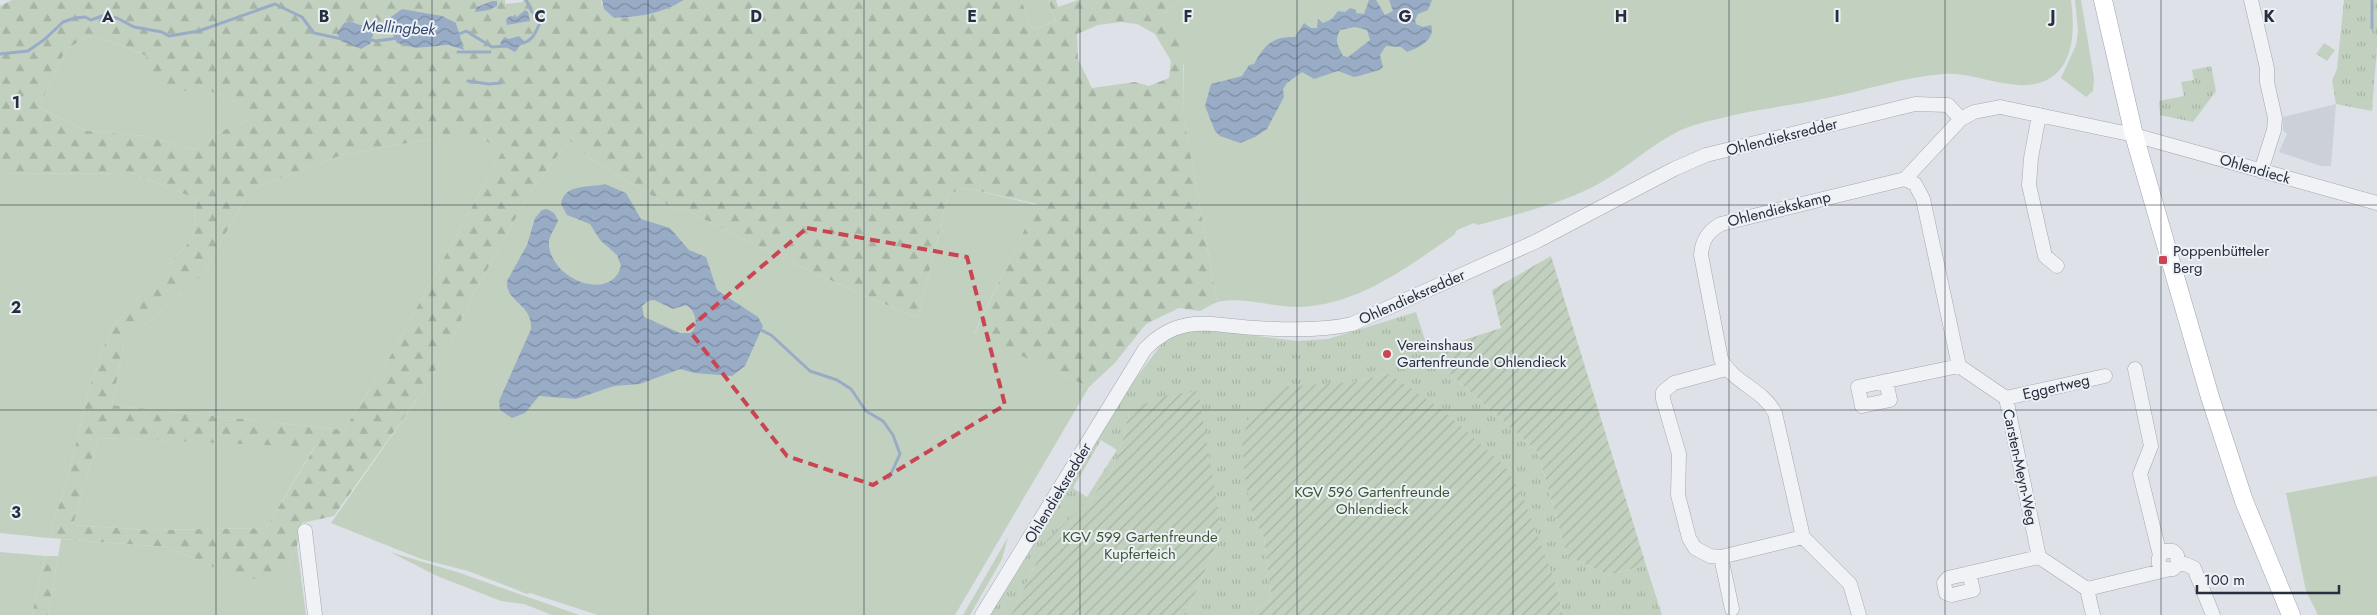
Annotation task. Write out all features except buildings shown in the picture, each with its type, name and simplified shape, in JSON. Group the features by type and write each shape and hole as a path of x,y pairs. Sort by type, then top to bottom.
{"main road":[{"path":"2103,0 2134,135 2210,397 2244,501 2292,615"}],"street":[{"path":"2251,0 2267,68 2267,82 2275,118 2274,130 2261,171"},
{"name":"Ohlendieksredder","path":"982,615 1145,349 1167,331 1194,323 1283,329 1329,328 1352,324 1537,241 1674,169 1706,156 1915,104 1948,105 1961,119"},
{"path":"1886,381 1959,366 1923,199 1915,184 1905,179 1961,119 1974,112 2000,107 2134,135"},
{"path":"2039,115 2031,158 2029,185 2045,256 2057,266"},
{"name":"Ohlendieck","path":"2134,135 2377,203"},
{"name":"Ohlendiekskamp","path":"1726,369 1721,359 1701,255 1702,245 1712,229 1721,224 1905,179"},
{"name":"Carsten-Meyn-Weg","path":"1959,366 2006,398 2039,556"},
{"path":"1803,537 1721,557 1701,553 1695,548 1689,538 1678,496 1679,454 1663,399 1663,392 1674,383 1726,369 1769,401 1775,413 1803,537 1850,584 1859,615"},
{"path":"2135,370 2152,446 2140,474 2160,555 2164,551 2173,551 2177,556 2172,567"},
{"name":"Eggertweg","path":"2006,398 2105,376"},
{"path":"305,531 315,615"},
{"path":"1969,573 2039,556 2087,588 2093,615"},
{"path":"1721,557 1732,609"},
{"path":"2087,588 2185,564 2194,568 2213,615"}],"highlighted area":[{"path":"807,228 967,257 1005,405 873,485 787,456 688,329"}],"shaded area":[{"path":"2336,104 2331,166 2321,166 2279,152 2287,134 2283,130 2283,117"}],"green space":[{"path":"12,0 505,0 505,4 523,2 523,0 602,0 601,3 614,18 650,14 667,9 684,0 1021,0 1033,30 1056,21 1048,0 1056,0 1058,7 1078,0 1182,0 1164,13 1183,39 1184,118 1217,302 1200,311 1179,308 1146,324 1114,364 1089,387 974,334 1037,204 966,188 948,194 918,318 742,239 685,209 676,210 592,160 569,140 529,194 473,295 447,350 422,392 334,516 302,523 297,546 289,567 256,579 218,569 166,547 49,538 70,468 90,386 111,328 193,238 197,199 132,173 0,174 0,6","holes":["350,21 360,25 351,44 341,41","1121,22 1137,24 1155,34 1171,61 1169,78 1149,86 1135,82 1092,88 1078,59 1077,34 1098,25","456,23 463,50 448,45 415,48","89,36 113,42 146,56 148,75 172,91 210,91 248,107 248,120 217,133 196,150 145,136 87,131 39,107 66,49","435,138 482,138 502,152 391,355 344,430 112,405 124,343 203,274 250,190 342,155","98,438 315,447 266,528 150,530 73,525"]},
{"path":"1021,0 1048,0 1056,21 1033,30"},
{"path":"1182,0 2071,0 2073,23 2067,58 2053,76 2042,82 2018,85 1957,74 1945,74 1898,81 1838,96 1747,112 1700,123 1668,137 1610,177 1587,190 1540,207 1478,225 1474,223 1457,230 1454,235 1419,259 1382,282 1363,291 1323,304 1290,307 1238,300 1217,302 1184,118 1184,65 1164,13"},
{"path":"2075,0 2081,0 2094,78 2093,91 2086,97 2061,78 2076,45 2078,31"},
{"path":"2344,0 2377,0 2377,47 2372,111 2336,104 2332,80 2337,69"},
{"path":"89,36 113,42 146,56 172,91 210,91 249,107 248,120 217,133 196,150 145,136 87,131 39,107 66,49"},
{"path":"2324,43 2335,50 2327,61 2316,54"},
{"path":"2211,66 2216,91 2193,122 2160,115 2159,101 2184,96 2181,82 2194,80 2192,70"},
{"path":"435,138 482,138 502,152 391,355 344,430 112,405 124,343 203,274 250,190 342,155"},
{"path":"569,140 592,160 676,210 685,209 742,239 918,318 948,194 966,188 1037,205 974,333 1089,387 955,615 598,615 530,593 527,594 468,571 421,559 331,523 422,392 447,350 473,295 529,194"},
{"path":"132,173 197,199 193,238 111,328 90,386 70,468 49,538 0,533 0,174"},
{"path":"1551,256 1646,565 1609,575 1567,556 1538,452 1437,362 1442,347 1501,328 1492,290"},
{"path":"1416,312 1428,349 1442,347 1437,362 1538,452 1567,556 1609,575 1646,565 1662,615 1563,615 1556,584 1389,374 1352,382 1242,443 1252,514 1264,538 1271,593 1269,602 1250,612 1251,615 1186,615 1222,531 1197,392 1129,411 1125,434 1111,472 1093,496 1047,540 1011,615 988,615 1125,393 1163,342 1194,328 1297,341 1328,339","holes":["1101,440 1117,450 1087,497 1073,488"]},
{"name":"KGV 596 Gartenfreunde Ohlendieck","path":"1389,374 1440,408 1505,466 1524,500 1556,584 1563,615 1251,615 1250,612 1269,602 1271,593 1264,538 1252,514 1245,478 1242,443 1248,420 1259,405 1281,387 1352,382"},
{"name":"KGV 599 Gartenfreunde Kupferteich","path":"1198,391 1222,531 1186,615 1011,615 1047,540 1093,496 1111,472 1125,434 1129,411 1163,396"},
{"path":"98,438 315,446 266,528 150,530 73,525"},
{"path":"2377,476 2377,615 2318,615 2306,591 2286,493"},
{"path":"1008,537 1002,559 970,615 963,615"},
{"path":"61,539 166,547 218,569 289,567 297,546 306,615 48,615"},
{"path":"0,552 45,556 32,615 0,615"},
{"path":"390,552 460,573 579,615 552,615 524,604 501,601 437,576"},
{"path":"45,556 58,556 48,615 32,615"}],"water":[{"path":"602,0 684,0 667,9 650,14 614,18 604,9"},
{"path":"1369,0 1376,0 1385,15 1393,11 1389,0 1432,0 1428,10 1418,14 1415,20 1416,24 1423,27 1431,25 1431,35 1421,46 1407,52 1401,47 1386,46 1380,55 1383,67 1359,76 1354,77 1338,71 1314,79 1302,72 1287,83 1283,89 1284,97 1267,129 1255,137 1240,143 1220,136 1215,131 1205,106 1211,84 1242,76 1249,65 1254,64 1270,43 1281,38 1295,37 1304,23 1311,28 1317,28 1318,19 1323,23 1332,19 1338,11 1345,12 1350,8 1356,10 1356,13 1364,14","holes":["1355,27 1367,30 1370,40 1348,57 1343,56 1337,41 1340,30"]},
{"path":"497,1 497,6 489,10 475,12 477,7"},
{"path":"402,9 442,16 456,23 464,50 448,45 416,48 397,43 391,31 391,17"},
{"path":"525,10 528,12 530,21 507,25 506,19 510,16 517,17"},
{"path":"350,21 360,25 368,24 374,32 370,44 361,49 341,41 337,33 344,23"},
{"path":"519,36 524,41 515,52 500,44 504,37 509,39"},
{"path":"605,184 626,193 641,219 670,228 689,250 706,257 717,290 758,317 763,326 745,366 732,376 694,373 680,369 640,384 614,386 576,399 539,396 525,413 512,418 500,410 499,401 531,329 528,314 510,294 507,281 527,245 535,218 542,210 547,209 554,213 558,220 549,245 553,258 560,269 571,277 595,285 606,283 615,277 621,266 617,255 600,240 590,224 567,215 561,204 563,197 572,189","holes":["654,300 673,309 686,305 692,311 696,322 691,333 680,333 644,317 642,306 648,301"]}],"waterway":[{"name":"Mellingbek","path":"519,44 531,39 541,20 532,12 526,0"},
{"path":"2372,0 2372,28"},
{"name":"Mellingbek","path":"0,54 28,51 45,39 63,22 75,18 85,17 91,20 102,16 117,18 134,27 162,32 169,36 199,31 275,4 302,17 314,33 342,39"},
{"name":"Mellingbek","path":"457,35 466,31 492,47 508,46"},
{"name":"Mellingbek","path":"367,39 376,41 398,38"},
{"path":"458,52 490,52"},
{"path":"468,81 489,84 501,83"},
{"path":"761,330 771,335 810,371 837,380 851,389 866,411 883,421 893,435 900,454 889,478"}],"place":[{"name":"Poppenbütteler Berg","path":"2163,260"},
{"name":"Vereinshaus Gartenfreunde Ohlendieck","path":"1387,354"}]}
